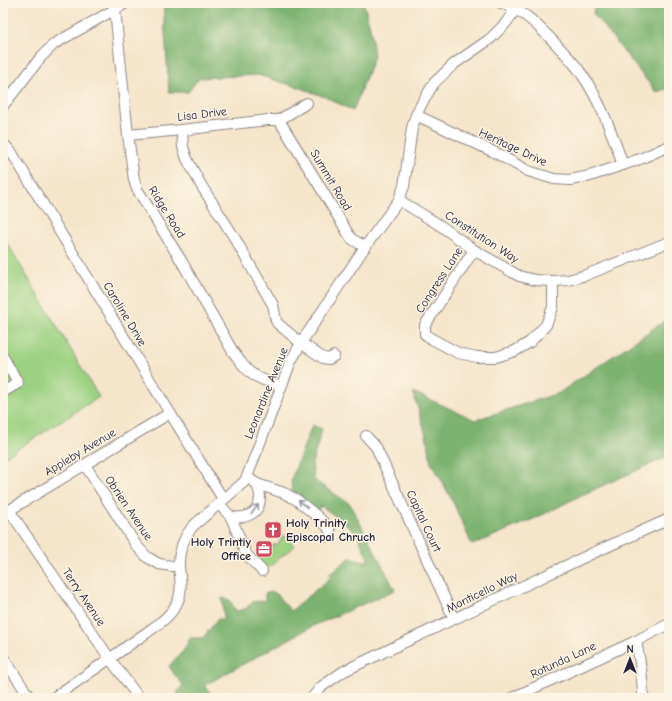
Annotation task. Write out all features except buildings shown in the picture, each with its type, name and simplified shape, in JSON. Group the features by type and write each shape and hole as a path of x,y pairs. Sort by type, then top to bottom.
{"street":[{"path":"3,106 41,57 54,44 126,3"},
{"path":"501,3 516,9 533,21 556,44 580,72 594,96 610,129 623,165"},
{"name":"Leonardine Avenue","path":"54,698 169,616 178,602 180,595 181,584 179,566 181,546 186,536 192,527 244,482 291,360 301,343 399,200 404,186 412,128 422,103 434,83 454,64 490,39 505,24 516,9"},
{"name":"Ridge Road","path":"114,10 128,135 134,180 137,189 182,262 233,352 251,374 281,386"},
{"path":"278,120 307,103"},
{"name":"Heritage Drive","path":"416,115 496,153 528,171 554,179 570,180 590,176 640,159 669,146"},
{"name":"Lisa Drive","path":"128,135 278,120"},
{"name":"Summit Road","path":"278,120 349,235 352,239 366,248"},
{"path":"182,130 183,147 187,159 273,305 277,323 301,343 324,358 329,359 334,356"},
{"name":"Caroline Drive","path":"3,143 12,153 170,413 231,517"},
{"name":"Constitution Way","path":"399,200 441,226 474,250 519,276 535,280 553,282 586,275 669,242"},
{"name":"Congress Lane","path":"474,250 425,325 425,334 458,353 478,357 496,357 515,351 530,342 546,325 549,319 553,307 553,282"},
{"path":"3,357 18,383 3,392"},
{"name":"Appleby Avenue","path":"6,512 170,413"},
{"name":"Capital Court","path":"366,436 376,448 454,619"},
{"name":"Obrien Avenue","path":"85,465 136,545 147,557 159,564 179,566"},
{"path":"247,477 257,484 284,493 297,500 317,516 330,531"},
{"path":"257,484 260,496 257,508 246,517 231,517 246,554 262,571"},
{"name":"Terry Avenue","path":"6,512 139,698"},
{"name":"Monticello Way","path":"312,698 321,687 344,671 593,553 669,519"},
{"name":"Rotunda Lane","path":"512,698 636,641 669,624"},
{"path":"636,641 642,679 643,698"},
{"path":"3,657 30,698"}],"green space":[{"path":"163,3 364,3 371,32 374,56 353,111 330,99 304,89 258,75 199,78 188,92 169,92"},
{"path":"596,3 669,3 669,88 656,92 593,13"},
{"path":"3,236 99,397 3,458"},
{"path":"669,318 669,456 584,494 538,517 472,545 452,500 431,463 428,442 413,392 475,420 559,393"},
{"path":"312,425 322,429 312,463 314,480 350,504 395,590 313,626 205,685 213,698 180,698 177,693 183,685 169,666 184,650 190,638 203,638 218,619 224,619 222,598 230,600 236,611 246,609 252,602 265,601 265,594 273,591 291,611 331,577 329,574 351,557 369,561 357,534 343,521 321,506 317,511 292,492 291,480"},
{"path":"285,535 294,546 266,569 257,559 282,540 280,538"}],"place":[{"name":"Holy Trinity Episcopal Chruch","path":"273,530"},
{"name":"Holy Trintiy Office","path":"264,549"}]}
